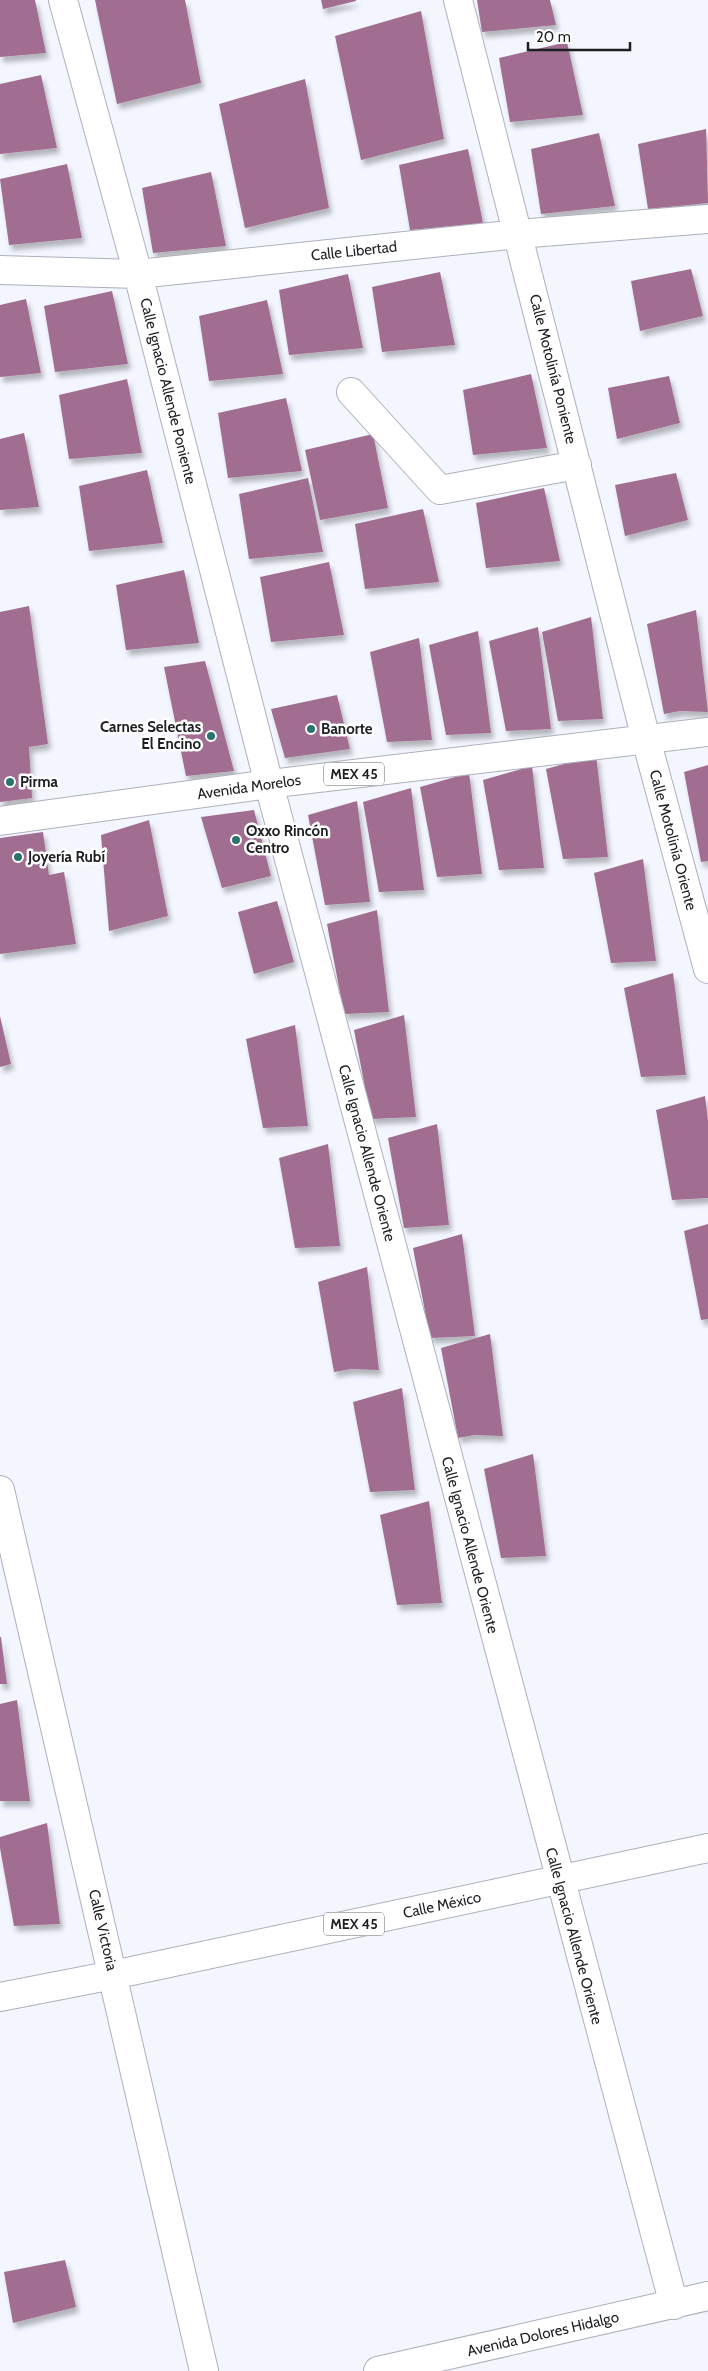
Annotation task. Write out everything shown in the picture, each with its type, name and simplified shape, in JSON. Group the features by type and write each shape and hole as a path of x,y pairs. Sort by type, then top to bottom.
{"street":[{"name":"Calle Ignacio Allende Poniente","path":"63,0 138,274 269,784"},
{"name":"Calle Motolinía Poniente","path":"458,0 646,739"},
{"name":"Calle Libertad","path":"0,270 138,274 518,234 708,219"},
{"path":"351,392 440,490 577,465"},
{"name":"Avenida Morelos","path":"0,821 269,784 708,732"},
{"name":"Calle Motolinía Oriente","path":"646,739 708,970"},
{"name":"Calle Ignacio Allende Oriente","path":"269,784 559,1880 674,2305"},
{"name":"Calle Victoria","path":"0,1490 204,2371"},
{"name":"Calle México","path":"0,1997 113,1975 708,1848"},
{"name":"Avenida Dolores Hidalgo","path":"378,2371 442,2364 708,2296"}],"building":[{"path":"0,0 35,0 46,53 0,57"},
{"path":"95,0 185,0 201,83 117,104"},
{"path":"321,0 356,0 356,1 323,9"},
{"path":"477,0 550,0 556,25 482,32"},
{"path":"421,11 444,139 361,160 335,36"},
{"path":"567,42 583,115 510,122 499,58"},
{"path":"41,75 57,148 0,154 0,84"},
{"path":"305,79 329,208 245,228 219,104"},
{"path":"706,129 708,203 648,209 638,144"},
{"path":"599,133 615,206 541,214 531,149"},
{"path":"468,149 483,223 410,230 399,165"},
{"path":"67,164 82,238 9,245 0,179"},
{"path":"211,172 226,246 153,253 142,188"},
{"path":"691,269 703,316 640,331 631,281"},
{"path":"440,272 455,345 382,352 372,287"},
{"path":"348,274 363,348 289,355 279,290"},
{"path":"112,291 128,364 55,372 44,306"},
{"path":"26,299 41,373 0,377 0,305"},
{"path":"267,300 283,374 209,381 199,316"},
{"path":"531,374 547,448 473,455 463,390"},
{"path":"669,376 680,423 617,439 608,388"},
{"path":"127,379 142,453 69,459 59,395"},
{"path":"286,398 302,471 228,478 218,413"},
{"path":"24,433 39,507 0,510 0,439"},
{"path":"373,434 388,508 320,520 305,450"},
{"path":"147,470 163,543 89,551 79,486"},
{"path":"676,473 688,520 625,536 615,485"},
{"path":"308,478 323,552 249,559 239,494"},
{"path":"544,488 560,561 486,568 476,503"},
{"path":"423,509 439,582 365,589 355,524"},
{"path":"329,562 344,635 271,642 260,577"},
{"path":"184,570 199,643 126,650 116,585"},
{"path":"29,606 48,744 29,747 32,798 0,802 0,612"},
{"path":"696,610 708,712 680,711 664,714 647,624"},
{"path":"591,617 603,719 558,721 542,632"},
{"path":"538,627 551,729 506,731 489,641"},
{"path":"478,631 491,733 446,735 429,645"},
{"path":"419,638 432,740 387,742 370,652"},
{"path":"205,661 234,771 186,776 164,667"},
{"name":"Banorte","path":"337,695 350,749 285,758 271,709"},
{"path":"596,755 608,857 563,859 546,769"},
{"path":"708,765 708,861 701,862 684,772"},
{"path":"532,766 544,868 499,870 483,780"},
{"path":"469,773 482,874 437,877 420,787"},
{"path":"411,788 424,890 379,892 363,802"},
{"path":"357,801 370,902 325,905 308,815"},
{"path":"254,810 271,876 222,888 201,817"},
{"path":"149,820 168,916 109,931 101,835"},
{"path":"43,832 49,875 64,872 76,944 0,954 0,838"},
{"path":"643,859 656,961 611,963 594,873"},
{"path":"277,901 294,962 254,974 238,912"},
{"path":"377,910 389,1012 344,1014 327,924"},
{"path":"673,973 686,1075 641,1077 624,988"},
{"path":"404,1015 416,1117 371,1119 354,1030"},
{"path":"0,1016 11,1064 0,1067"},
{"path":"295,1025 308,1126 263,1128 246,1039"},
{"path":"705,1096 708,1121 708,1198 672,1200 656,1110"},
{"path":"437,1124 449,1225 404,1228 388,1138"},
{"path":"328,1144 340,1246 295,1248 279,1158"},
{"path":"708,1224 708,1319 701,1320 684,1231"},
{"path":"462,1234 475,1336 430,1338 413,1248"},
{"path":"367,1267 379,1370 351,1369 334,1372 318,1282"},
{"path":"490,1334 503,1436 474,1435 458,1438 441,1348"},
{"path":"402,1388 415,1490 370,1492 353,1402"},
{"path":"533,1454 546,1556 501,1558 484,1469"},
{"path":"429,1501 442,1603 397,1605 380,1515"},
{"path":"1,1637 7,1684 0,1684"},
{"path":"17,1700 30,1801 0,1801 0,1704"},
{"path":"47,1823 60,1924 14,1926 0,1848 0,1837"},
{"path":"65,2260 76,2307 13,2323 4,2272"}],"place":[{"name":"Banorte","path":"311,729"},
{"name":"Carnes Selectas El Encino","path":"211,736"},
{"name":"Pirma","path":"10,782"},
{"name":"Oxxo Rincón Centro","path":"236,840"},
{"name":"Joyería Rubí","path":"18,857"}]}
